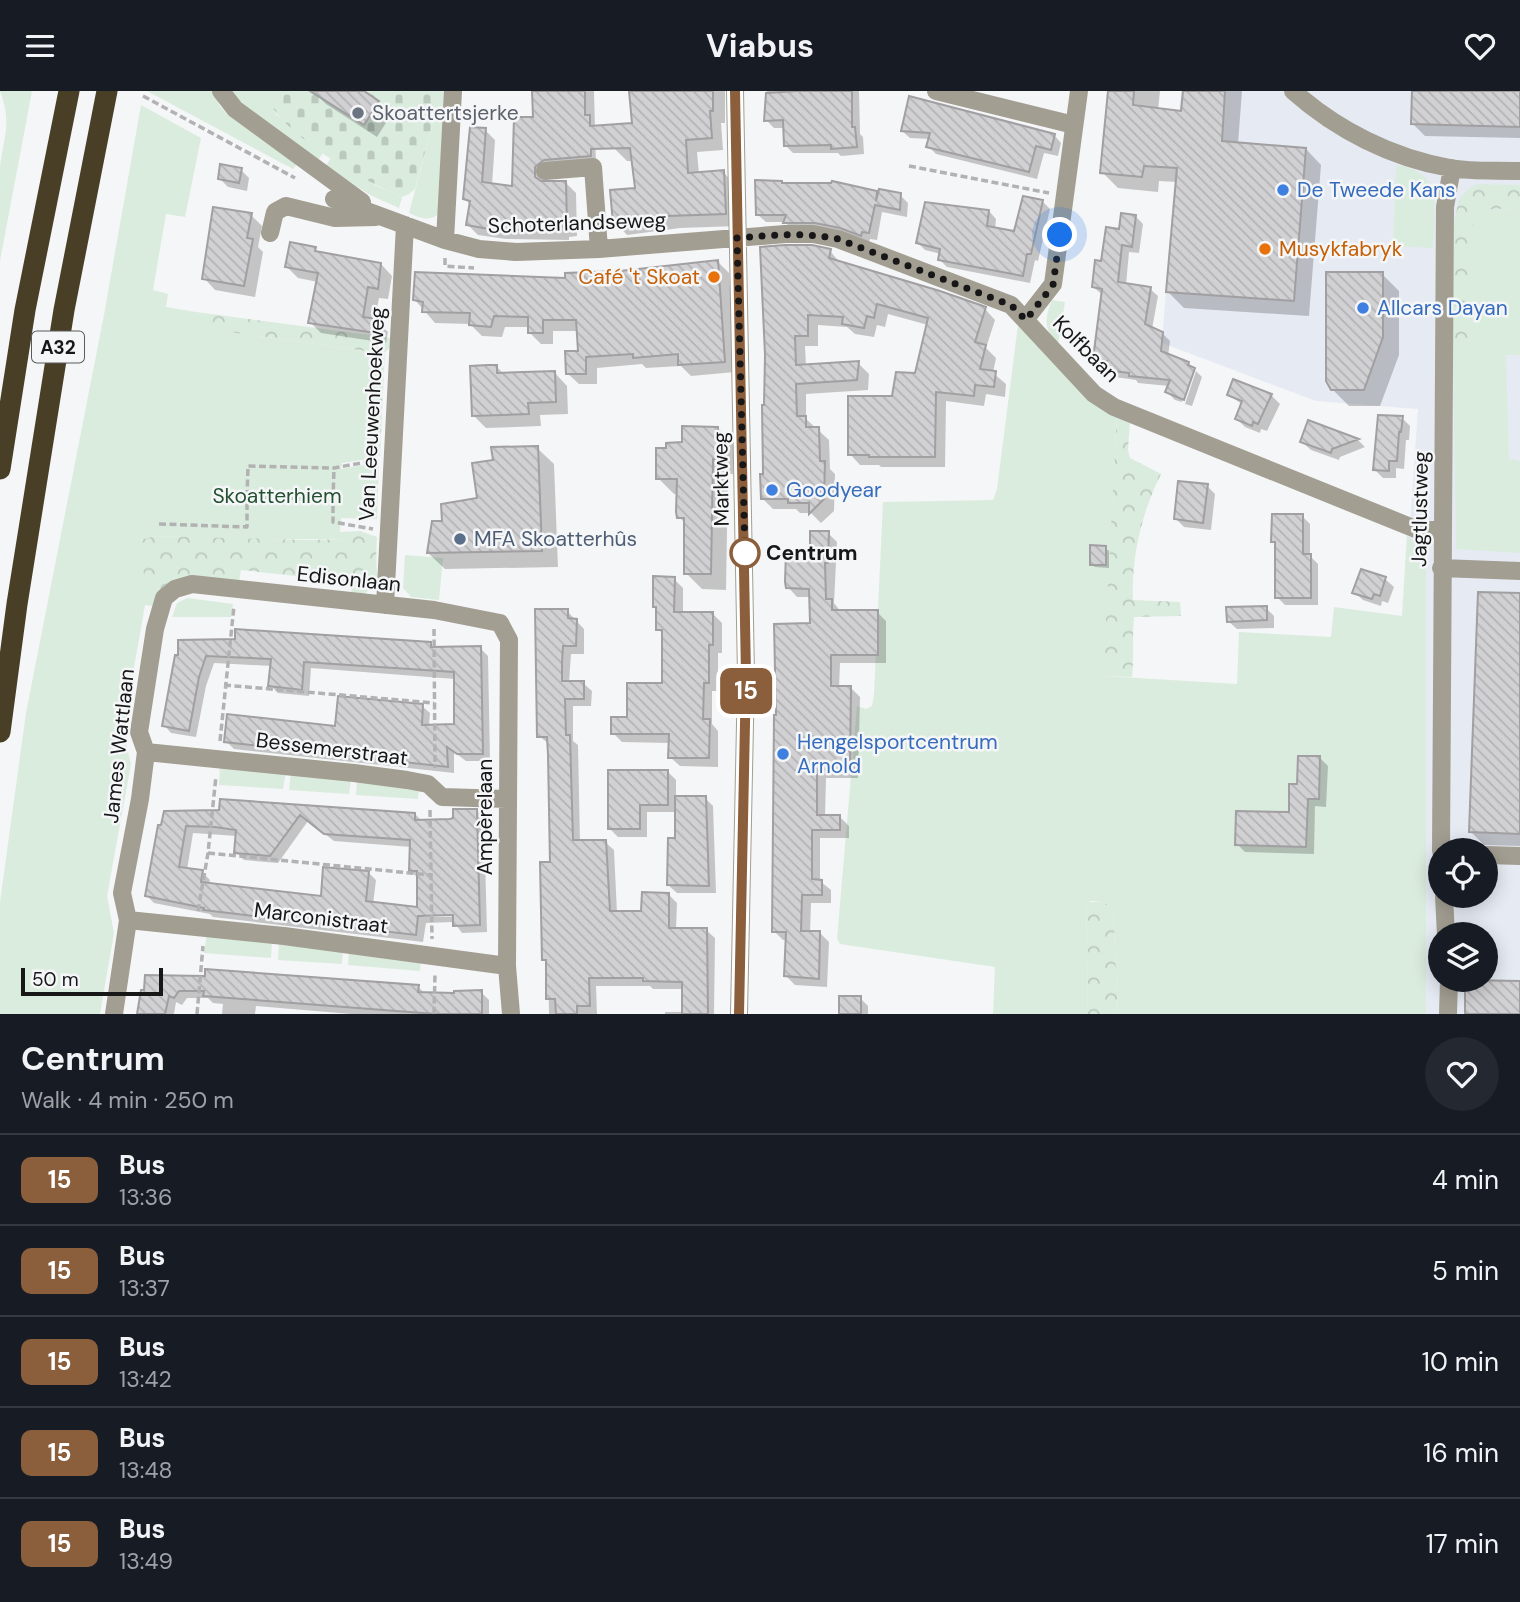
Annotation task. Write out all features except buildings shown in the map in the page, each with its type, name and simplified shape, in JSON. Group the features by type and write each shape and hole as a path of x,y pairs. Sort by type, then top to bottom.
{"highway":[{"name":"A32","path":"0,468 25,310 69,91"},
{"name":"A32","path":"0,732 17,604 64,310 107,91"}],"street":[{"path":"221,91 235,109 343,189 383,215"},
{"path":"445,240 453,91"},
{"name":"Marktweg","path":"735,91 746,675 738,1014"},
{"path":"936,91 1074,125"},
{"path":"1026,320 1053,285 1079,91"},
{"path":"1293,91 1331,121 1368,141 1413,159 1452,169 1520,171"},
{"path":"545,171 593,167 599,250"},
{"name":"Jagtlustweg","path":"1441,838 1445,207 1452,169"},
{"name":"Schoterlandseweg","path":"334,198 445,240 479,249 516,252 599,250 737,238"},
{"path":"270,233 275,212 286,206 335,218 369,219 383,215"},
{"name":"Van Leeuwenhoekweg","path":"385,605 405,225"},
{"name":"Kolfbaan","path":"737,238 813,234 838,239 1011,305 1094,394 1114,407 1418,530 1442,530"},
{"path":"1441,568 1520,571"},
{"name":"Edisonlaan","path":"192,584 434,610 500,622"},
{"name":"James Wattlaan","path":"114,1014 128,920 122,893 146,752 139,732 161,607 170,592 192,584"},
{"name":"Ampèrelaan","path":"500,622 509,640 507,799 510,1014"},
{"name":"Bessemerstraat","path":"146,752 407,780 428,784 442,797 507,799"},
{"path":"1498,855 1520,856"},
{"name":"Marconistraat","path":"128,920 206,927 508,967"},
{"path":"1448,1014 1449,992"}],"path":[{"path":"143,96 298,179"},
{"path":"909,166 1065,196"},
{"path":"159,524 247,527 248,466 334,468 393,457"},
{"path":"334,468 333,522 388,532"},
{"path":"247,497 333,500"},
{"path":"224,685 435,703"},
{"path":"208,853 430,875"},
{"path":"197,1014 206,927"}],"shaded area":[{"path":"1181,91 1520,91 1520,1014 1406,1014 1396,721 1418,409 1316,401 1162,343"}],"green space":[{"path":"0,91 32,91 0,261 0,167 6,112"},
{"path":"147,91 213,91 219,105 227,114 297,164 293,169"},
{"path":"229,91 264,91 276,114 323,153 317,161 237,101"},
{"path":"264,91 436,91 436,112 415,189 402,197 344,167 285,123"},
{"path":"436,91 445,91 439,214 424,218 409,213 436,112"},
{"name":"Skoatterhiem","path":"141,105 201,138 185,217 166,214 153,290 168,294 166,307 196,312 195,327 366,351 372,366 368,459 342,463 341,469 379,462 377,519 341,518 340,532 360,531 347,539 156,536 140,540 159,592 153,606 145,605 123,730 131,764 107,896 114,933 100,1014 0,1014 0,902 26,713 104,315"},
{"path":"331,158 377,186 402,197 399,208 372,196 325,167"},
{"path":"1396,165 1423,175 1430,184 1435,206 1433,248 1393,246"},
{"path":"1477,184 1520,185 1520,210 1490,209 1480,215 1472,229 1472,336 1453,349 1454,223 1459,199"},
{"path":"1487,209 1520,210 1520,355 1506,355 1509,459 1520,461 1520,553 1456,549 1453,349 1472,336 1472,229 1477,215"},
{"path":"1052,300 1065,302 1058,345 1047,324"},
{"path":"196,312 392,338 392,346 385,352 380,456 368,459 372,366 366,351 194,327"},
{"path":"1018,325 1117,414 1104,676 1237,684 1239,632 1331,637 1334,607 1402,616 1407,535 1421,549 1426,566 1426,1014 1118,1014 1113,910 1102,901 1086,901 1088,1014 993,1014 995,967 840,944 837,939 857,706 866,709 872,706 874,694 883,502 993,500 997,489"},
{"path":"1117,414 1130,419 1130,458 1161,474 1139,535 1133,600 1180,602 1181,616 1134,617 1132,677 1103,676"},
{"path":"360,531 377,537 378,582 361,597 351,596 352,582 241,570 239,582 188,578 159,592 145,584 140,540 156,536 308,540 346,539"},
{"path":"405,555 443,558 439,600 411,597 403,588"},
{"path":"187,598 233,604 231,617 172,617 177,603"},
{"path":"220,764 286,771 283,789 219,785"},
{"path":"291,772 351,779 349,794 289,790"},
{"path":"357,780 419,788 418,799 356,795"},
{"path":"1086,900 1102,901 1113,909 1118,1014 1088,1014"},
{"path":"207,933 272,940 271,958 204,953"},
{"path":"279,940 343,948 342,964 278,960"},
{"path":"349,949 421,957 420,971 348,965"}],"bus line":[{"name":"15","path":"735,91 746,675 739,1014"}],"place":[{"name":"Skoattertsjerke","path":"358,113"},
{"name":"De Tweede Kans","path":"1283,190"},
{"name":"Musykfabryk","path":"1265,249"},
{"name":"Café 't Skoat","path":"714,277"},
{"name":"Allcars Dayan","path":"1363,308"},
{"name":"Goodyear","path":"772,490"},
{"name":"MFA Skoatterhûs","path":"460,539"},
{"name":"Centrum","path":"745,553"},
{"name":"Hengelsportcentrum Arnold","path":"783,754"}],"route":[{"path":"745,553 737,238 813,234 838,239 1011,305 1026,320 1053,285 1060,235"}]}
